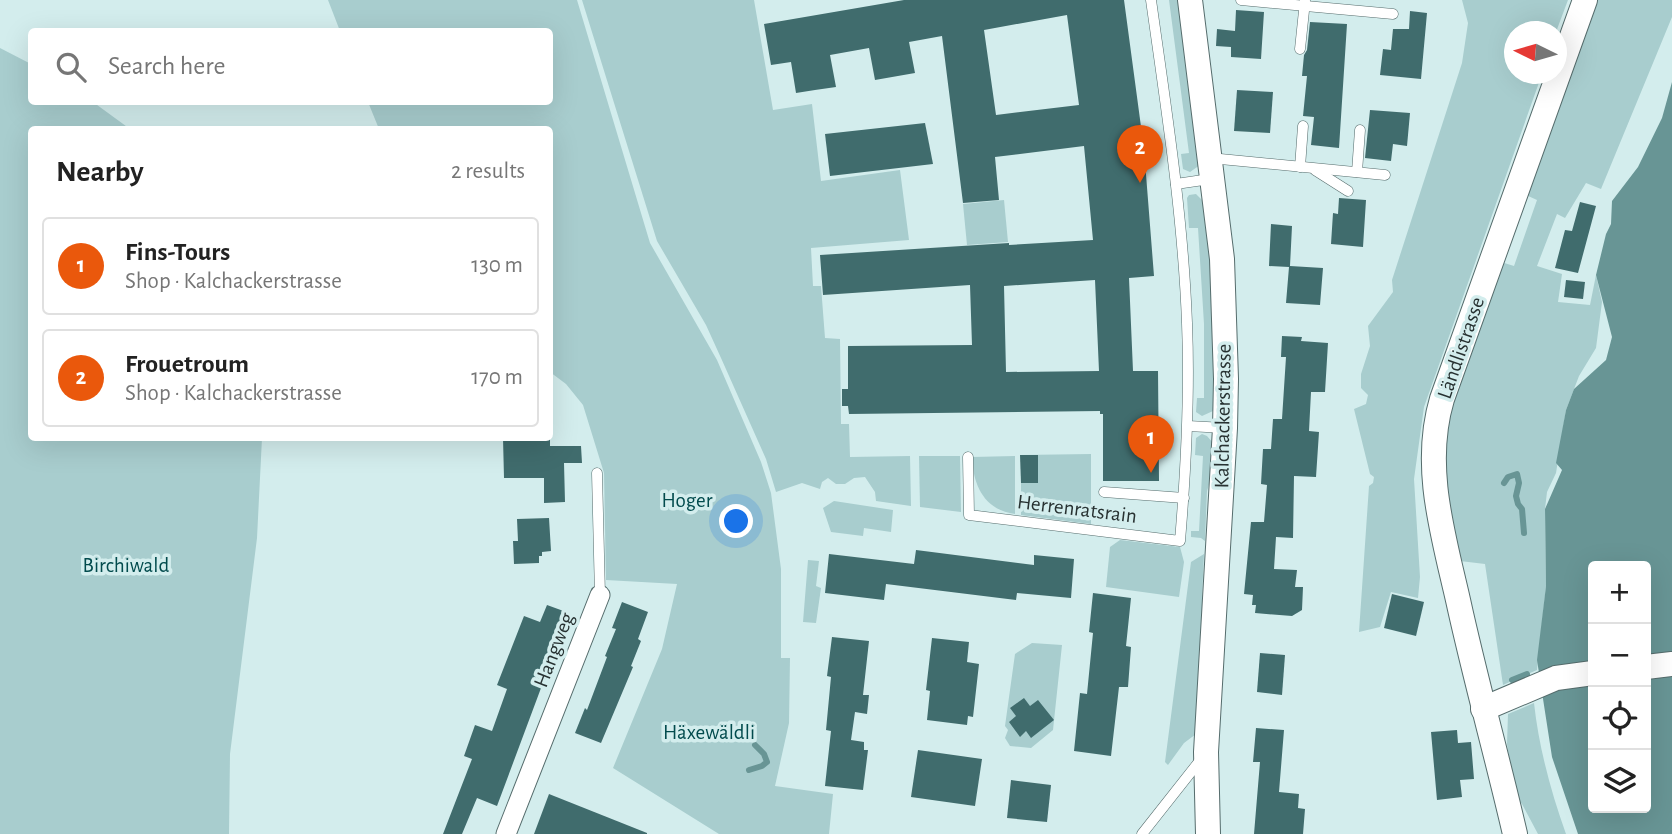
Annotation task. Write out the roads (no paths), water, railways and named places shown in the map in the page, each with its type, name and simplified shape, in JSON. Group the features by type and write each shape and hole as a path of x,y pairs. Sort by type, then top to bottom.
{"street":[{"name":"Kalchackerstrasse","path":"1190,0 1222,259 1226,367 1225,428 1206,752 1208,834"},
{"name":"Ländlistrasse","path":"1515,834 1483,709 1437,500 1434,477 1435,433 1442,399 1585,0"},
{"name":"Hangweg","path":"506,834 600,595"},
{"path":"1651,666 1672,664"},
{"path":"1483,709 1556,678 1588,674"}],"lane":[{"path":"1104,492 1184,498 1188,426 1187,325 1176,184 1151,0"},
{"path":"1241,0 1305,3 1393,14"},
{"path":"1300,48 1305,3"},
{"path":"1300,167 1303,126"},
{"path":"1357,172 1360,130"},
{"path":"1176,184 1211,169 1300,167 1385,175"},
{"path":"1312,168 1348,191"},
{"path":"1188,426 1225,428"},
{"name":"Herrenratsrain","path":"968,457 969,515 1180,541 1184,498"},
{"name":"Hangweg","path":"597,474 600,595"},
{"path":"1142,834 1206,752"}],"waterway":[{"path":"1504,483 1508,477 1517,474 1519,483 1516,496 1522,509 1524,533"},
{"path":"1512,680 1527,674"},
{"path":"749,770 767,762 764,754 755,745"}],"place":[{"name":"Frouetroum","path":"1140,183"},
{"name":"Fins-Tours","path":"1151,473"}],"park label":[{"name":"Hoger","path":"687,500"},
{"name":"Birchiwald","path":"126,565"},
{"name":"Häxewäldli","path":"709,732"}]}
